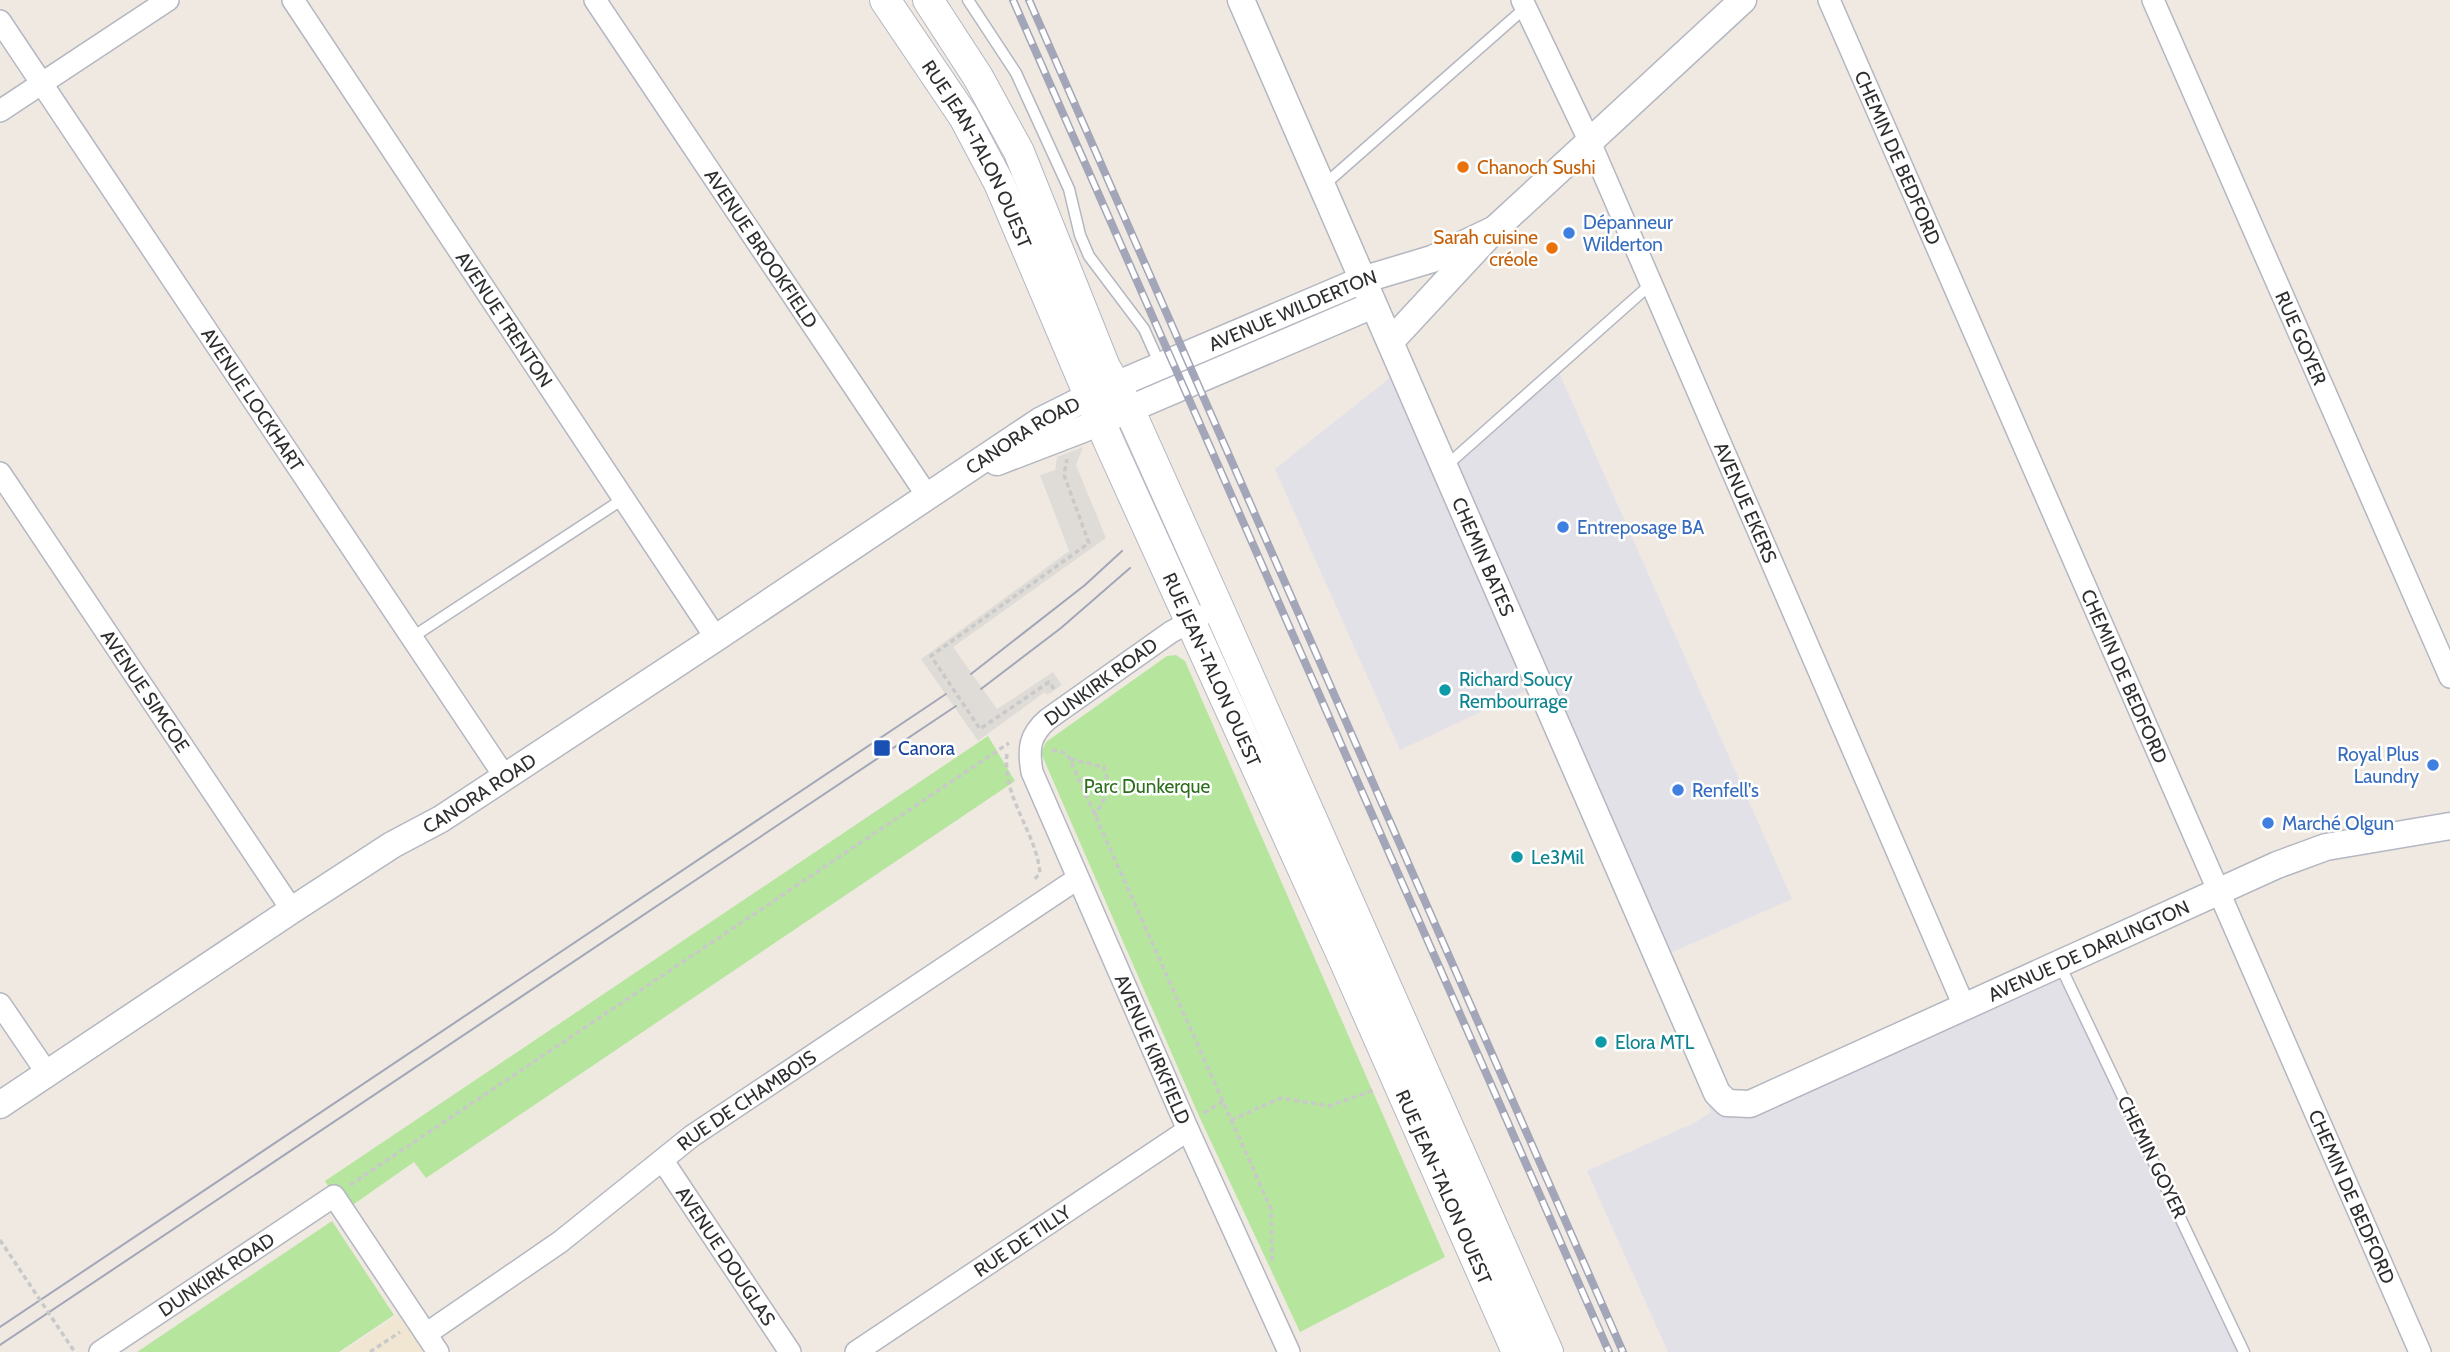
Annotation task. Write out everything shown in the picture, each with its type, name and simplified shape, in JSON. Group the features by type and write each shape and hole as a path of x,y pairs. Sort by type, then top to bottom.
{"main road":[{"name":"RUE JEAN-TALON OUEST","path":"885,0 964,117 1109,403 1218,607 1548,1352"},
{"name":"RUE JEAN-TALON OUEST","path":"928,0 1011,135 1068,280 1109,403 1189,622 1345,962 1517,1352"}],"street":[{"path":"0,111 168,0"},
{"name":"AVENUE TRENTON","path":"293,0 716,638"},
{"name":"AVENUE BROOKFIELD","path":"595,0 928,497"},
{"name":"CHEMIN BATES","path":"1241,0 1717,1093 1727,1103 1736,1106"},
{"name":"AVENUE WILDERTON","path":"1391,341 1495,229 1744,0"},
{"name":"CHEMIN DE BEDFORD","path":"1829,0 2420,1352"},
{"name":"RUE GOYER","path":"2153,0 2450,677"},
{"name":"AVENUE EKERS","path":"1523,4 1589,140 1965,1006"},
{"name":"AVENUE LOCKHART","path":"0,21 414,636 505,776"},
{"name":"AVENUE WILDERTON","path":"1109,403 1161,367 1362,280 1432,259 1495,229"},
{"name":"AVENUE WILDERTON","path":"1109,403 1373,305"},
{"name":"CANORA ROAD","path":"0,1105 292,910 505,776 958,477 1109,403"},
{"name":"AVENUE SIMCOE","path":"0,473 292,910"},
{"name":"DUNKIRK ROAD","path":"1024,741 1048,719 1189,622 1218,607"},
{"name":"AVENUE KIRKFIELD","path":"1024,741 1032,772 1077,879 1193,1123 1289,1352"},
{"name":"AVENUE DE DARLINGTON","path":"1736,1106 1750,1104 2218,890 2326,847 2450,826"},
{"name":"RUE DE CHAMBOIS","path":"421,1327 541,1256 692,1136 1077,879"},
{"path":"0,1004 47,1073"},
{"name":"RUE DE TILLY","path":"856,1352 1193,1123"},
{"name":"AVENUE DOUGLAS","path":"663,1161 790,1352"},
{"path":"334,1196 438,1352"},
{"name":"DUNKIRK ROAD","path":"100,1352 334,1196"}],"lane":[{"path":"968,0 1016,73 1069,189 1080,235 1089,256 1144,329 1161,367"},
{"path":"1322,187 1523,4"},
{"path":"1446,466 1651,284"},
{"path":"414,636 623,499"},
{"name":"CHEMIN GOYER","path":"2058,962 2244,1352"}],"path":[{"path":"1057,693 1049,682 980,729 931,656 1090,543 1064,475 1068,454"},
{"path":"950,699 955,694"},
{"path":"1024,741 1066,754 1070,759 1271,1209 1270,1271"},
{"path":"1024,741 1006,779 1039,858 1040,873 1028,887"},
{"path":"334,1196 1024,741"},
{"path":"1070,759 1104,767 1110,788 1094,817"},
{"path":"1231,1120 1281,1098 1329,1106 1377,1089"},
{"path":"1193,1123 1223,1101"},
{"path":"0,1240 74,1352"},
{"path":"370,1352 421,1327"}],"shaded area":[{"path":"1554,361 1792,899 1659,958 1727,1103 2058,962 2239,1352 1668,1352 1587,1171 1696,1122 1711,1112 1527,690 1400,750 1275,469 1396,373 1446,466"},
{"path":"1083,447 1076,465 1106,538 953,647 997,709 1053,672 1062,685 1047,695 1045,692 978,741 921,659 1069,551 1040,475 1055,470 1057,457"},
{"path":"403,1312 437,1352 342,1352"}],"green space":[{"name":"Parc Dunkerque","path":"1176,655 1185,661 1445,1257 1300,1332 1199,1116 1041,753 1046,742 1167,656"},
{"path":"988,736 1015,781 426,1178 414,1162 344,1211 325,1181"},
{"path":"332,1221 394,1315 339,1352 137,1352"}],"tram line":[{"path":"971,674 1085,585 1122,551"},
{"path":"981,689 1061,628 1130,568"},
{"path":"0,1327 946,694"},
{"path":"0,1345 956,706"}],"railway":[{"path":"1013,0 1609,1352"},
{"path":"1029,0 1623,1352"}],"place":[{"name":"Chanoch Sushi","path":"1463,167"},
{"name":"Dépanneur Wilderton","path":"1569,233"},
{"name":"Sarah cuisine créole","path":"1552,248"},
{"name":"Entreposage BA","path":"1563,527"},
{"name":"Richard Soucy Rembourrage","path":"1445,690"},
{"name":"Canora","path":"882,748"},
{"name":"Royal Plus Laundry","path":"2433,765"},
{"name":"Renfell's","path":"1678,790"},
{"name":"Marché Olgun","path":"2268,823"},
{"name":"Le3Mil","path":"1517,857"},
{"name":"Elora MTL","path":"1601,1042"}]}
